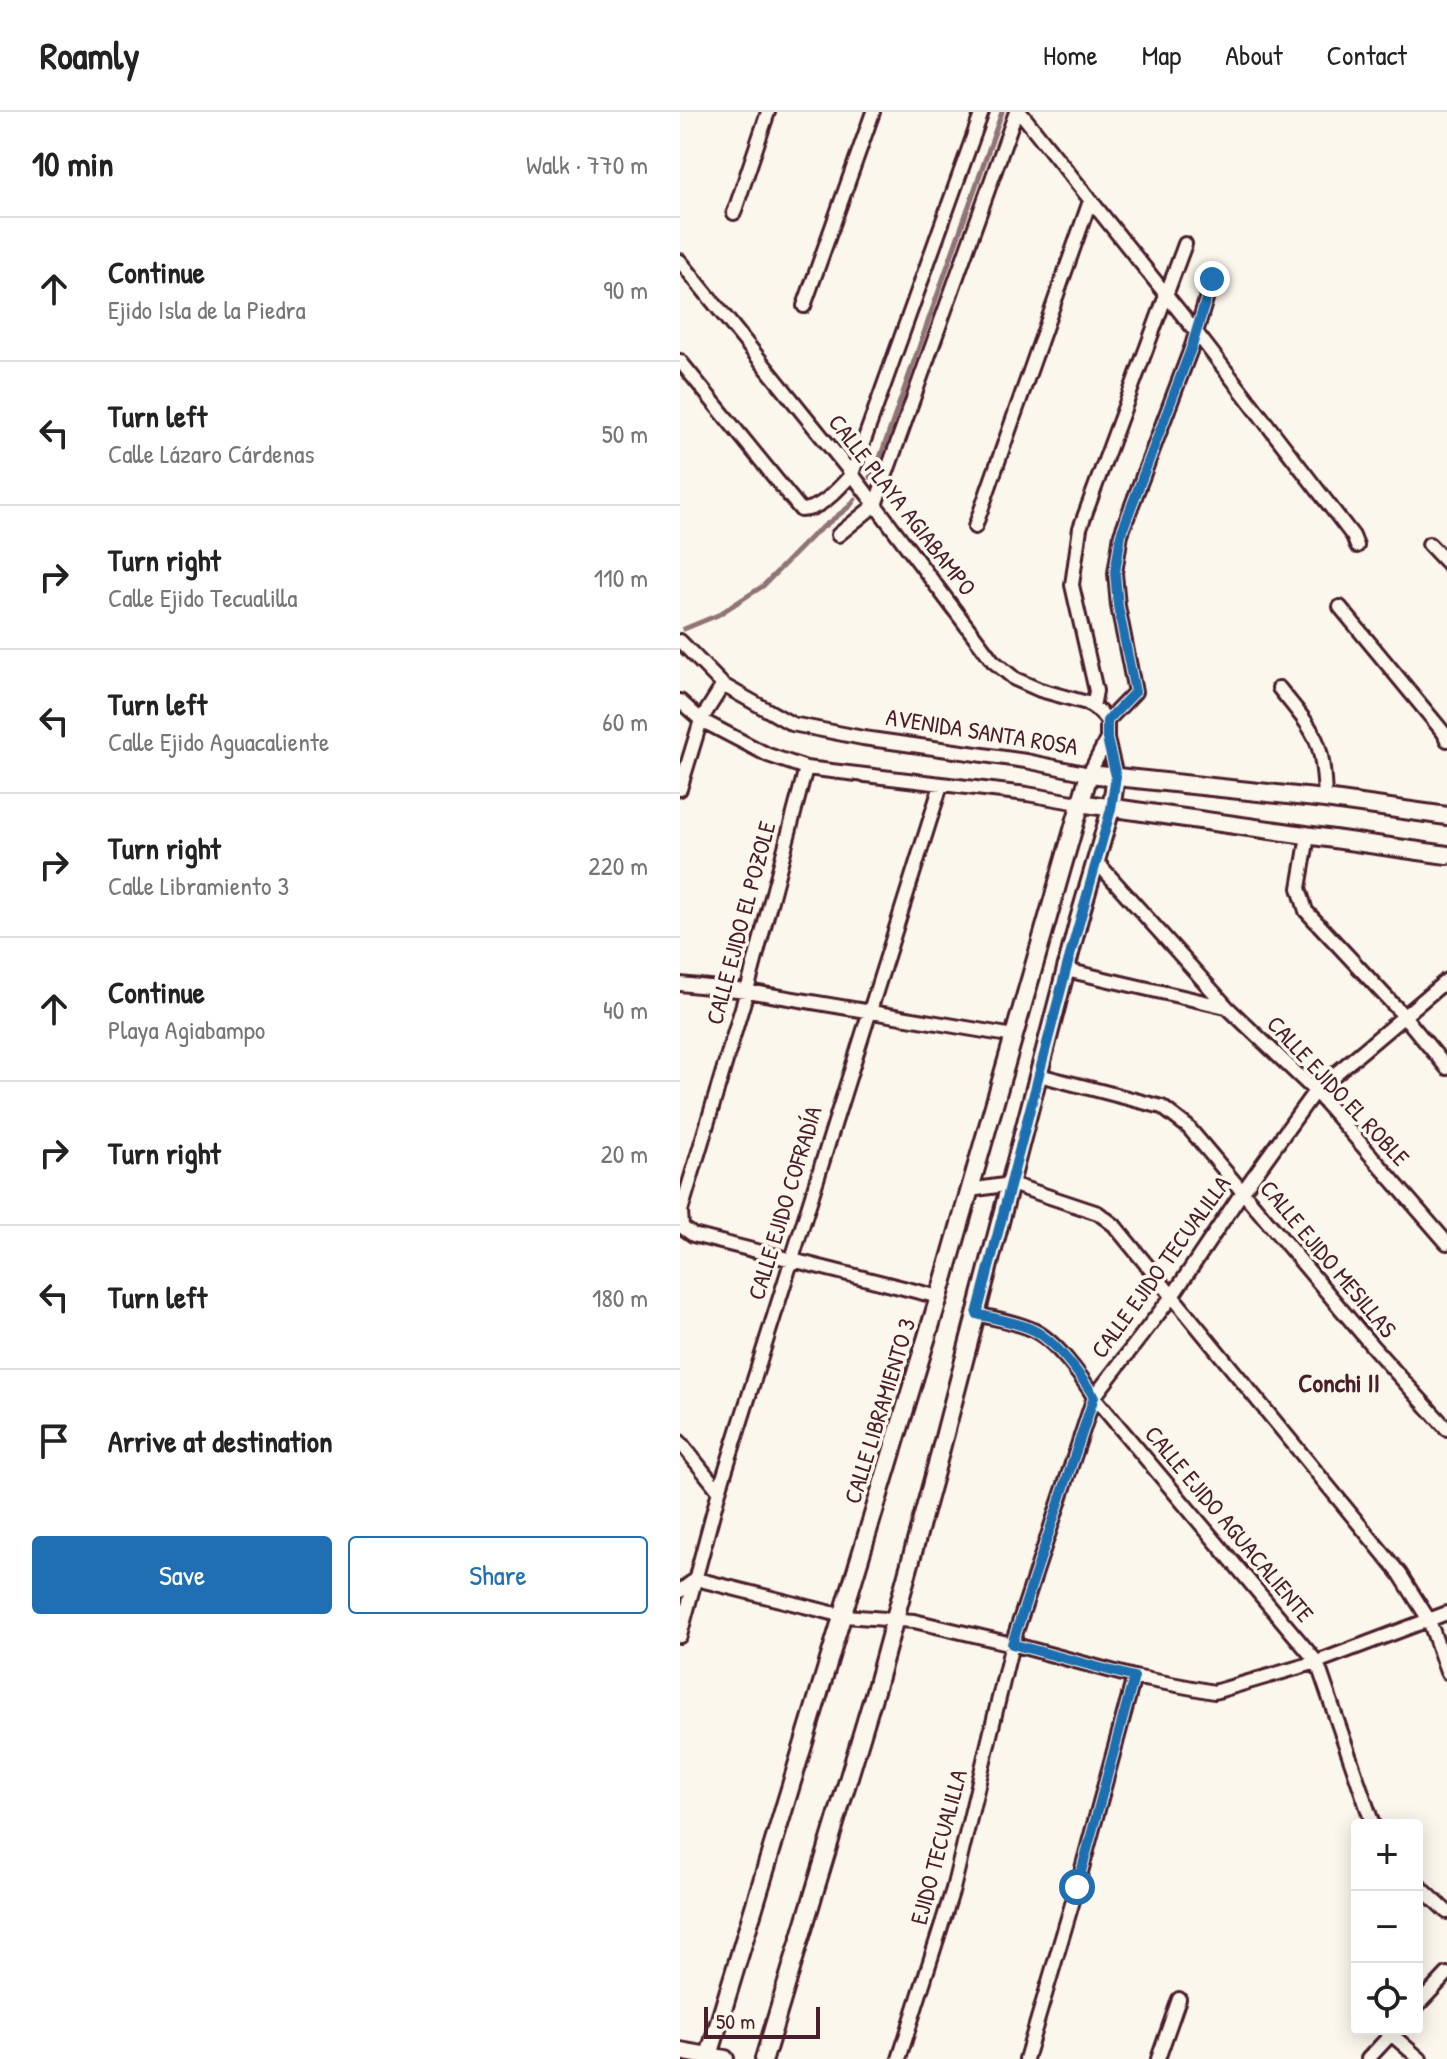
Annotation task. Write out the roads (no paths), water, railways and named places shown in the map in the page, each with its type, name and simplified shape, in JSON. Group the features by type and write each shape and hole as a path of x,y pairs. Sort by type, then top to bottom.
{"street":[{"path":"734,213 768,112"},
{"path":"804,306 873,112"},
{"path":"680,361 801,510 823,502 852,474 982,112"},
{"path":"1018,112 1196,332 1353,536 1357,546"},
{"path":"838,535 875,505 1018,112"},
{"path":"975,527 1090,201"},
{"path":"1093,707 1096,691 1072,585 1080,528 1185,244"},
{"name":"CALLE PLAYA AGIABAMPO","path":"680,261 852,474 993,661 1015,679 1040,690 1087,703 1107,721"},
{"path":"764,2059 877,1684 1111,809 1116,776 1107,739 1107,721 1135,692 1118,606 1115,573 1121,534 1196,332 1212,279"},
{"path":"1429,544 1447,563"},
{"path":"1340,607 1447,740"},
{"name":"AVENIDA SANTA ROSA","path":"680,641 723,685 792,724 1089,774 1325,799 1447,816"},
{"path":"680,789 701,720 723,685"},
{"path":"1279,688 1312,729 1319,743 1324,760 1325,799"},
{"path":"680,701 701,720 768,755 806,768 1027,794 1111,809 1447,855"},
{"path":"1089,774 1107,739"},
{"name":"CALLE EJIDO EL POZOLE","path":"790,1259 693,1235 682,1227 681,1211 747,991 806,768"},
{"name":"CALLE LIBRAMIENTO 3","path":"714,2058 939,1297 1089,774"},
{"name":"CALLE EJIDO COFRADÍA","path":"680,1636 719,1491 790,1259 941,785"},
{"path":"1308,836 1299,888 1306,911 1404,1016 1447,1068"},
{"name":"CALLE EJIDO EL ROBLE","path":"1096,861 1227,1007 1315,1091 1447,1243"},
{"path":"1066,970 1227,1007"},
{"name":"CALLE EJIDO TECUALILLA","path":"1012,1644 1094,1397 1173,1295 1315,1091 1447,980"},
{"path":"680,984 747,991 1014,1036"},
{"name":"CALLE EJIDO MESILLAS","path":"1039,1075 1162,1107 1188,1127 1373,1347 1447,1429"},
{"path":"970,1190 1011,1184 1098,1213 1114,1225 1400,1574 1429,1620 1447,1672"},
{"path":"790,1259 939,1297"},
{"name":"CALLE EJIDO AGUACALIENTE","path":"977,1314 1035,1330 1074,1368 1094,1397 1317,1662 1371,1819"},
{"path":"680,1442 719,1491"},
{"path":"680,1591 696,1579 844,1616 914,1621 1134,1677 1214,1692 1317,1662 1447,1613"},
{"name":"EJIDO TECUALILLA","path":"899,2059 953,1889 1012,1644"},
{"path":"1026,2059 1134,1677"},
{"path":"1423,1890 1447,1912"},
{"path":"1423,2000 1447,1974"},
{"path":"1158,2059 1179,1999"},
{"path":"1368,2059 1389,2035"},
{"path":"1397,2035 1420,2059"},
{"path":"680,2051 714,2058"}],"waterway":[{"path":"870,477 876,469 1002,112"},
{"path":"684,629 718,615 763,586 814,534 855,499"}],"district":[{"name":"Conchi II","path":"1339,1383"}]}
